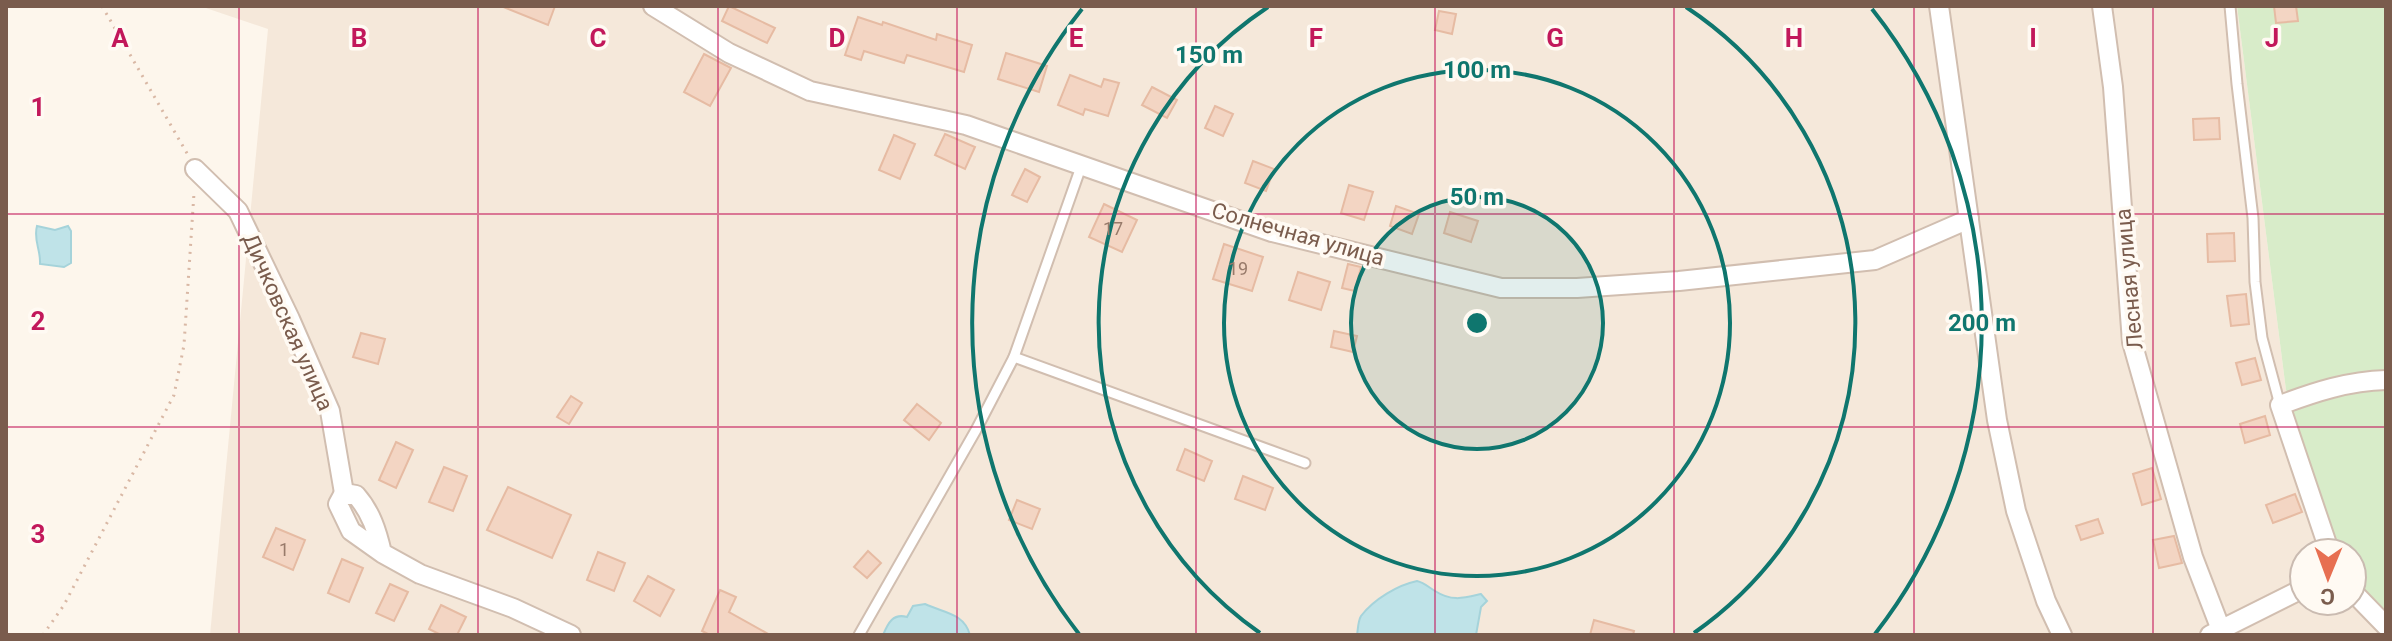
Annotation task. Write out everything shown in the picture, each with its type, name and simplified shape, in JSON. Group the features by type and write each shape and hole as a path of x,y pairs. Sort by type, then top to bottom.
{"street":[{"name":"Солнечная улица","path":"653,6 729,53 810,91 966,125 1272,232 1501,288 1577,288 1679,281 1875,260 1969,219"},
{"path":"1939,6 1997,420 2016,511 2046,601 2062,635"},
{"name":"Лесная улица","path":"2102,6 2113,87 2132,342 2217,633"},
{"name":"Дичковская улица","path":"195,169 238,211 330,411 344,493 338,504 351,531 420,574 513,608 571,635"},
{"path":"2325,537 2280,405 2325,388 2386,380"},
{"path":"2217,633 2288,596"},
{"path":"2368,607 2386,626"}],"lane":[{"path":"2230,6 2253,218 2256,296 2262,338 2280,405"},
{"path":"859,635 1014,357 1082,164"},
{"path":"1014,357 1305,463"}],"path":[{"path":"43,635 64,605 174,395 184,345 195,169 102,6"}],"shaded area":[{"path":"200,6 2237,6 2286,390 2328,537 2288,537 2288,617 2368,617 2368,594 2386,615 2386,635 210,635 268,29"}],"green space":[{"path":"2237,6 2386,6 2386,615 2368,594 2368,537 2327,537 2286,390"}],"water":[{"path":"37,226 55,230 68,226 71,231 71,263 64,267 40,264"},
{"path":"1417,581 1453,598 1481,594 1487,601 1481,607 1476,635 1357,635 1361,616 1373,604 1394,589"},
{"path":"925,604 958,618 970,635 883,635 895,618 907,617 913,606"}],"building":[{"path":"501,6 555,6 548,25"},
{"path":"729,6 775,28 767,43 722,21"},
{"path":"2274,6 2296,6 2298,21 2276,23"},
{"path":"1439,11 1456,14 1452,34 1435,30"},
{"path":"858,17 936,40 937,34 972,45 964,72 907,55 904,63 864,51 861,60 845,55"},
{"path":"1006,53 1047,66 1039,92 998,79"},
{"path":"704,54 731,68 710,106 684,92"},
{"path":"1070,75 1101,87 1104,79 1119,83 1108,116 1085,109 1083,115 1058,105"},
{"path":"1152,87 1177,100 1167,118 1142,105"},
{"path":"1215,106 1233,114 1223,136 1205,128"},
{"path":"2219,118 2220,139 2194,140 2193,119"},
{"path":"945,134 975,147 965,169 935,155"},
{"path":"894,135 915,144 900,179 879,170"},
{"path":"1253,161 1274,169 1266,191 1245,183"},
{"path":"1025,169 1040,177 1027,202 1012,195"},
{"path":"1349,185 1373,192 1364,220 1341,213"},
{"path":"1104,204 1137,220 1122,252 1089,237"},
{"path":"1396,206 1419,214 1412,234 1390,226"},
{"path":"1450,212 1478,221 1471,242 1444,233"},
{"path":"2234,233 2235,261 2208,262 2207,234"},
{"path":"1224,244 1263,257 1252,291 1213,279"},
{"path":"1348,264 1361,267 1355,291 1342,288"},
{"path":"1298,272 1330,282 1321,310 1289,300"},
{"path":"2246,294 2249,324 2231,326 2227,296"},
{"path":"1334,331 1357,336 1353,352 1331,347"},
{"path":"361,333 385,339 378,364 353,357"},
{"path":"2255,358 2261,380 2242,385 2236,363"},
{"path":"571,396 582,403 569,424 557,417"},
{"path":"917,404 941,423 929,440 904,420"},
{"path":"2265,416 2270,435 2245,443 2240,424"},
{"path":"396,442 413,450 396,488 379,480"},
{"path":"1185,449 1212,461 1204,481 1177,470"},
{"path":"444,467 467,476 453,511 429,502"},
{"path":"2152,468 2161,499 2142,505 2133,474"},
{"path":"1243,476 1273,488 1265,510 1235,499"},
{"path":"508,487 571,515 552,558 487,530"},
{"path":"2295,494 2302,512 2273,523 2266,505"},
{"path":"1017,500 1040,509 1032,529 1009,520"},
{"path":"2098,519 2103,533 2081,540 2076,526"},
{"path":"276,528 305,540 293,570 263,557"},
{"path":"2174,536 2182,563 2159,568 2153,540"},
{"path":"868,551 881,563 867,578 854,567"},
{"path":"598,552 625,563 614,591 587,580"},
{"path":"342,559 363,568 349,602 328,593"},
{"path":"648,576 674,590 660,616 634,601"},
{"path":"390,584 408,592 394,621 376,613"},
{"path":"720,590 736,597 729,612 770,635 710,635 702,631"},
{"path":"441,605 466,617 457,635 441,635 429,629"},
{"path":"1594,620 1634,631 1633,635 1590,635"}]}
